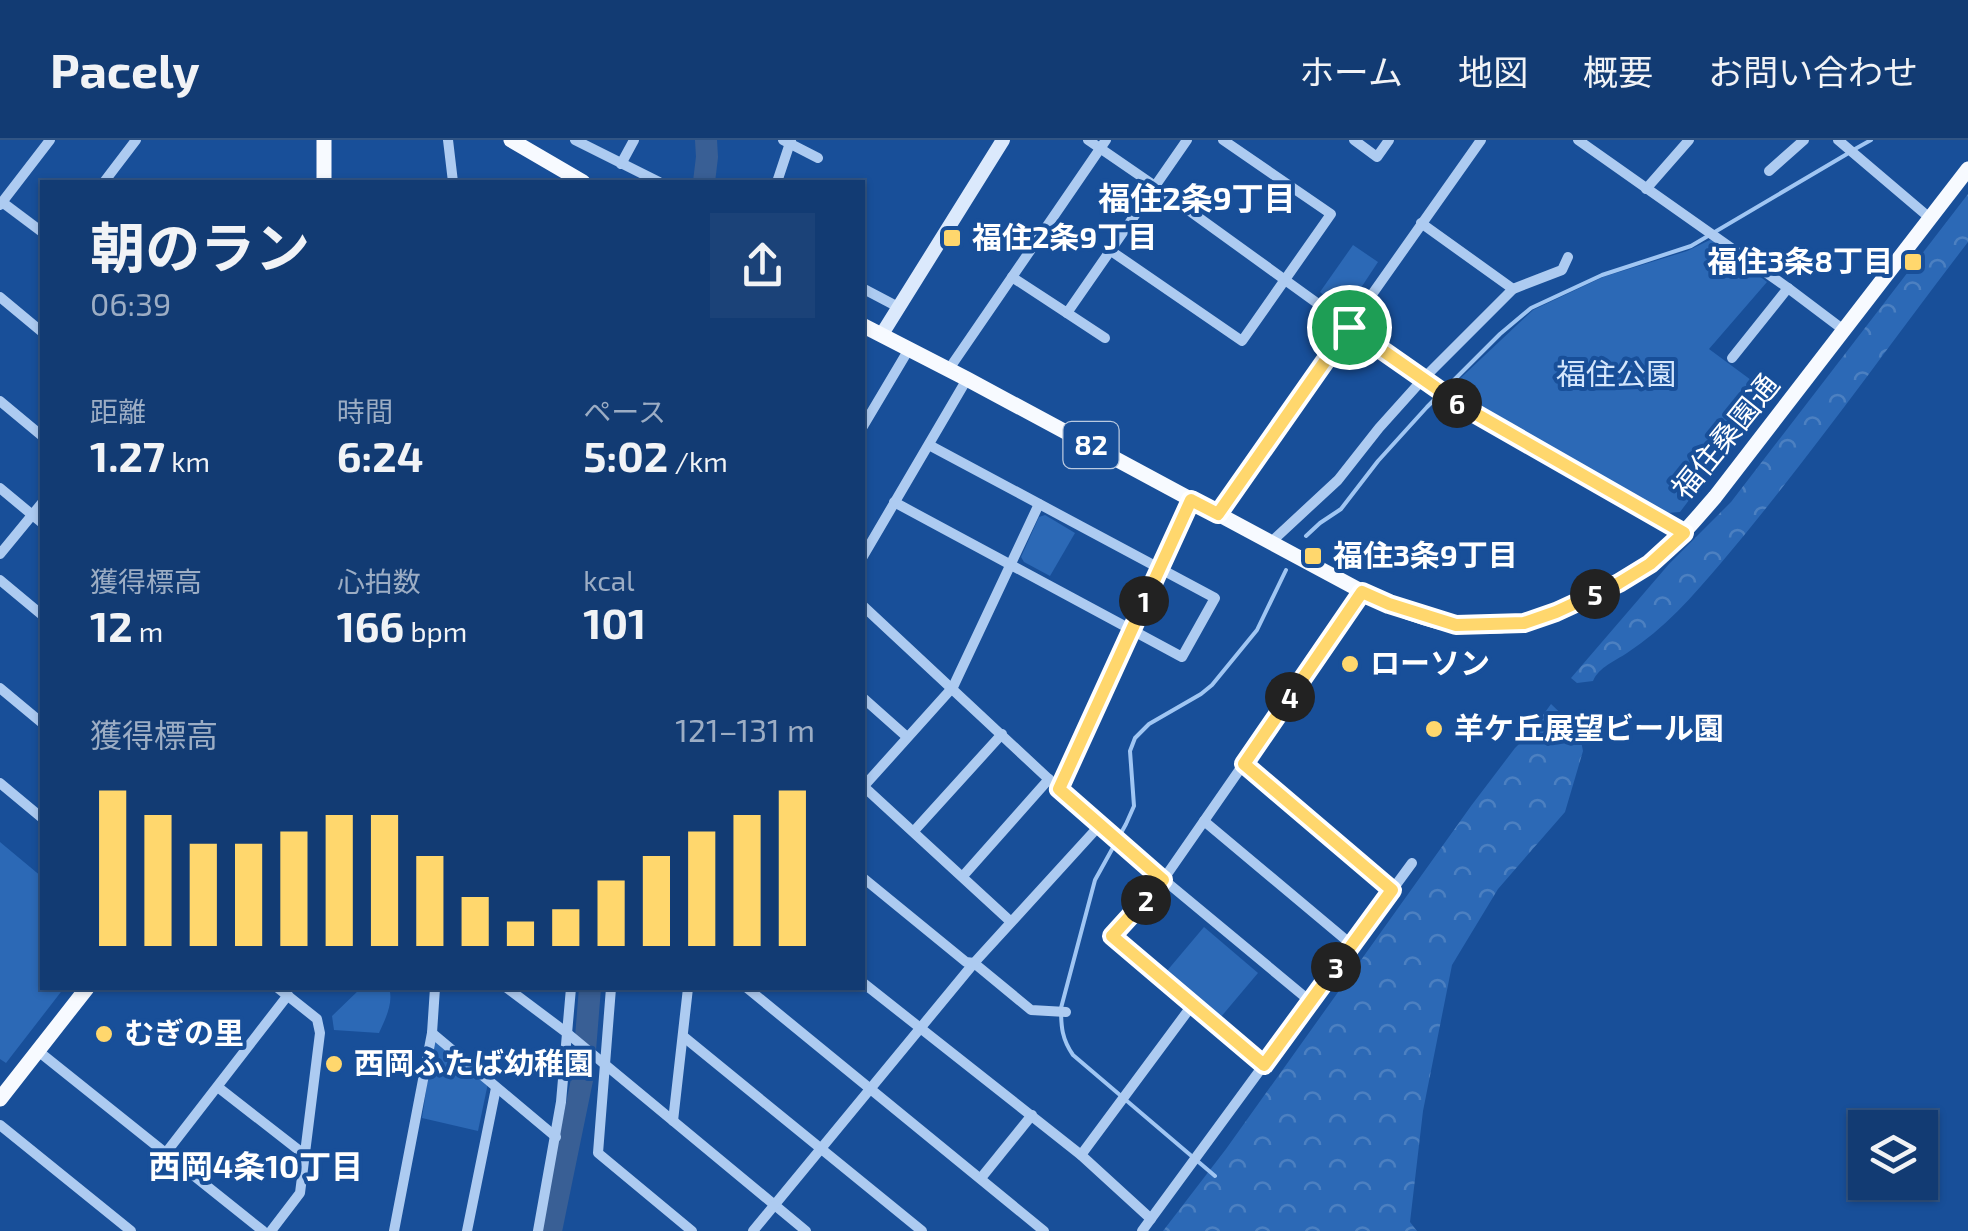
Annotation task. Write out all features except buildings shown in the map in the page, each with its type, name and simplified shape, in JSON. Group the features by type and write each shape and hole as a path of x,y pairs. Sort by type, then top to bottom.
{"main road":[{"path":"324,140 324,180"},
{"path":"511,140 579,180"},
{"name":"福住桑園通","path":"865,326 1362,592 1456,625 1524,623 1619,583 1650,564 1684,533 1968,169"},
{"path":"0,1100 85,990"}],"street":[{"path":"40,231 1,203 50,140"},
{"path":"106,180 136,140"},
{"path":"448,140 453,180"},
{"path":"574,140 655,180"},
{"path":"622,164 634,140"},
{"path":"882,334 1002,140"},
{"path":"1088,140 1103,144 1448,397 1684,533"},
{"path":"1067,313 1187,140"},
{"path":"1111,250 1242,341 1331,214 1224,140"},
{"path":"1354,140 1377,156 1389,140"},
{"path":"1218,514 1481,140"},
{"path":"1646,189 1690,140"},
{"path":"1769,171 1804,140"},
{"path":"778,180 788,141 818,158"},
{"path":"1584,142 1845,331"},
{"path":"949,369 1103,144"},
{"path":"1842,144 1931,219"},
{"path":"1422,223 1512,289"},
{"path":"1269,544 1338,480 1378,428 1512,289 1562,270 1568,257"},
{"path":"1012,277 1104,338"},
{"path":"1732,358 1788,288"},
{"path":"865,290 900,308"},
{"path":"0,297 40,330"},
{"path":"865,423 910,349"},
{"path":"865,553 967,378"},
{"path":"0,401 40,434"},
{"path":"894,502 1182,656 1215,598 929,444"},
{"path":"0,488 38,519 0,554"},
{"path":"1059,789 1191,500"},
{"path":"865,785 952,688 1038,504"},
{"path":"0,580 40,613"},
{"path":"1264,1065 1112,936 1163,880 1362,592"},
{"path":"865,608 1099,826 1310,1002"},
{"path":"0,688 40,721"},
{"path":"865,700 907,737"},
{"path":"914,831 1002,734"},
{"path":"1244,764 1392,890"},
{"path":"963,876 1050,779"},
{"path":"0,783 40,816"},
{"path":"865,787 1010,921"},
{"path":"1204,821 1352,945"},
{"path":"753,1231 974,963 1099,826"},
{"path":"1142,1231 1412,863"},
{"path":"865,879 1030,1010 1059,1011"},
{"path":"865,984 1081,1155 1151,1219"},
{"path":"394,1231 432,1033 435,990"},
{"path":"511,990 806,1231"},
{"path":"538,1231 562,1102 571,990"},
{"path":"611,990 602,1062 598,1152 692,1231"},
{"path":"673,1121 688,990"},
{"path":"750,990 1044,1231"},
{"path":"165,1154 219,1088 283,991 317,1018 320,1032 300,1194 271,1231"},
{"path":"1081,1155 1193,1004"},
{"path":"432,1033 556,1136"},
{"path":"684,1037 922,1231"},
{"path":"38,1051 263,1231"},
{"path":"219,1088 305,1155"},
{"path":"466,1231 496,1088"},
{"path":"981,1178 1032,1115"},
{"path":"0,1126 131,1231"}],"green space":[{"path":"1968,194 1968,242 1753,524 1666,623 1603,668 1593,681 1577,683 1571,678 1669,564 1731,502"},
{"name":"福住公園","path":"1712,239 1767,282 1709,349 1770,394 1680,512 1667,513 1450,388 1533,310 1603,277 1687,251"},
{"path":"1353,245 1378,262 1345,312 1320,292"},
{"path":"1045,515 1075,533 1050,576 1021,557 1039,517"},
{"path":"1551,704 1579,731 1583,751 1565,812 1498,889 1452,965 1423,1111 1410,1222 1417,1231 1163,1231 1471,806"},
{"path":"0,842 40,875 40,990 62,990 6,1063 0,1059"},
{"path":"1204,927 1258,973 1220,1018 1166,972"},
{"path":"359,990 389,990 390,1005 379,1033 334,1030 332,1016"},
{"path":"434,1038 488,1083 478,1131 422,1118"}],"waterway":[{"path":"704,180 706,140"},
{"path":"1855,149 1871,140"},
{"path":"1306,536 1341,509 1427,407 1531,308 1602,275 1691,246 1847,154"},
{"path":"1215,1176 1073,1055 1063,1033 1061,1008 1095,880 1134,806 1130,751 1135,738 1149,724 1212,685 1257,630 1286,570"},
{"path":"551,1231 583,1075 590,990"}],"place":[{"name":"福住2条9丁目","path":"952,238"},
{"name":"福住3条8丁目","path":"1913,262"},
{"name":"福住3条9丁目","path":"1313,556"},
{"name":"ローソン","path":"1350,664"},
{"name":"羊ケ丘展望ビール園","path":"1434,729"},
{"name":"むぎの里","path":"104,1034"},
{"name":"西岡ふたば幼稚園","path":"334,1064"}],"district":[{"name":"福住2条9丁目","path":"1197,199"},
{"name":"西岡4条10丁目","path":"256,1167"}],"route":[{"path":"1349,327 1462,406 1684,533 1650,564 1619,583 1524,623 1456,625 1362,592 1244,764 1392,890 1264,1065 1112,936 1163,880 1059,789 1191,500 1218,514 1349,327"}]}
